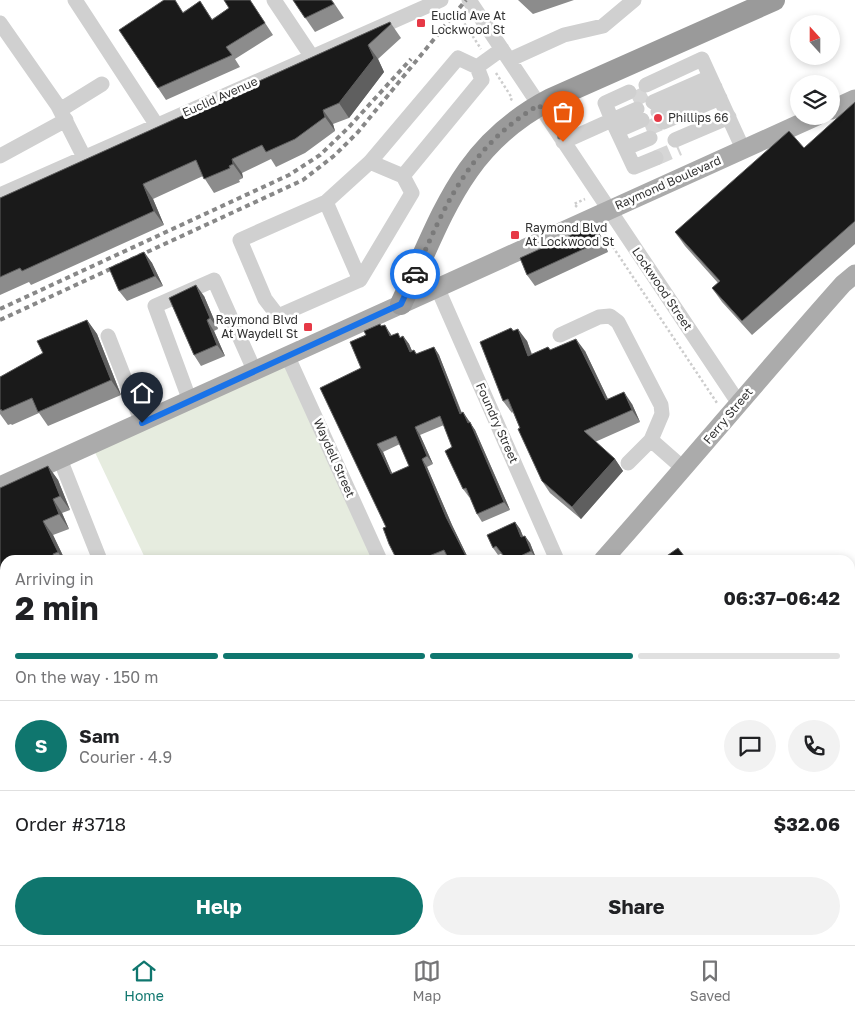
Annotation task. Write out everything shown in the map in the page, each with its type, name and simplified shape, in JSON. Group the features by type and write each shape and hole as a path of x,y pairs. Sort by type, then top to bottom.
{"highway":[{"path":"401,304 446,202 464,175 494,139 539,105 774,0"}],"main road":[{"path":"840,106 855,99"},
{"name":"Raymond Boulevard","path":"0,486 797,125"},
{"name":"Ferry Street","path":"607,555 684,469 738,402 843,284 855,274"}],"street":[{"path":"75,0 156,124"},
{"path":"274,0 312,57"},
{"name":"Euclid Avenue","path":"0,195 156,124 441,0"},
{"name":"Lockwood Street","path":"469,0 738,402"},
{"path":"477,67 505,54 564,35 603,26 634,0"},
{"path":"0,23 63,115 84,157"},
{"path":"370,162 403,176 412,193 360,280 278,316 265,299 240,240 326,202 370,162 458,58 477,67 482,80 403,176"},
{"path":"661,117 702,59 743,149"},
{"path":"0,156 63,115 102,84"},
{"path":"661,117 719,97"},
{"path":"661,117 719,97"},
{"path":"661,117 719,97"},
{"path":"619,135 634,167 643,124"},
{"path":"619,135 643,124"},
{"path":"563,142 619,135 643,124"},
{"path":"326,202 360,280"},
{"path":"190,401 156,306 214,280 255,372"},
{"name":"Foundry Street","path":"437,287 555,555"},
{"path":"560,335 599,317 610,316 618,322 661,405 662,414 651,440 628,463"},
{"path":"108,336 142,423"},
{"name":"Waydell Street","path":"288,357 378,555"},
{"path":"651,440 684,469"},
{"path":"60,459 98,555"}],"shaded area":[{"path":"290,358 371,555 144,555 91,444"}],"building":[{"path":"164,0 175,0 183,13 200,1 212,20 229,8 224,0 250,0 265,23 226,47 232,55 158,88 119,30"},
{"path":"293,0 331,0 334,4 305,18"},
{"path":"390,22 391,24 368,45 374,58 339,103 323,110 325,117 295,139 266,152 262,145 232,159 233,164 229,166 230,168 204,179 196,160 143,184 154,211 22,271 20,268 0,277 0,198"},
{"path":"855,102 855,221 742,321 712,288 720,281 675,232 789,131 804,148 830,125 840,125 840,116"},
{"path":"593,225 601,241 527,275 520,258"},
{"path":"144,252 155,276 119,291 109,268"},
{"path":"196,285 210,318 207,320 217,345 194,355 169,298"},
{"path":"87,320 111,380 38,412 32,398 2,411 0,410 0,377 43,353 37,341"},
{"path":"380,324 381,326 385,325 390,336 398,333 400,338 403,336 410,352 414,350 416,354 434,347 460,414 463,412 468,423 470,422 504,502 477,514 466,488 463,489 445,451 452,447 440,416 415,427 427,456 422,459 446,517 465,555 446,555 444,550 432,555 394,555 389,544 383,528 386,527 320,388 361,368 350,342 366,335 364,331","holes":["396,436 409,466 391,474 377,444"]},
{"path":"511,328 513,331 518,329 528,356 548,347 550,350 576,339 606,400 624,392 632,410 584,431 615,459 572,507 542,481 518,429 520,428 508,399 503,401 480,342"},
{"path":"48,466 60,496 53,499 59,514 43,521 58,552 53,555 0,555 0,488"},
{"path":"515,522 521,537 525,536 531,551 523,555 503,555 496,546 493,548 487,535"},
{"path":"678,548 683,555 668,555"}],"tunnel":[{"path":"633,100 649,92"},
{"path":"646,129 663,122"},
{"path":"656,158 679,148"}],"railway":[{"path":"0,320 303,180 335,155 358,132 466,0"},
{"path":"0,309 289,175 320,155 348,128 411,59"}],"way so far":[{"path":"415,274 446,202 467,169 494,139 539,105 563,142"}],"place":[{"name":"Euclid Ave At Lockwood St","path":"421,23"},
{"name":"Phillips 66","path":"658,118"},
{"name":"Raymond Blvd At Lockwood St","path":"515,235"},
{"name":"Raymond Blvd At Waydell St","path":"308,327"}],"route":[{"path":"142,423 401,304 415,274"}]}
